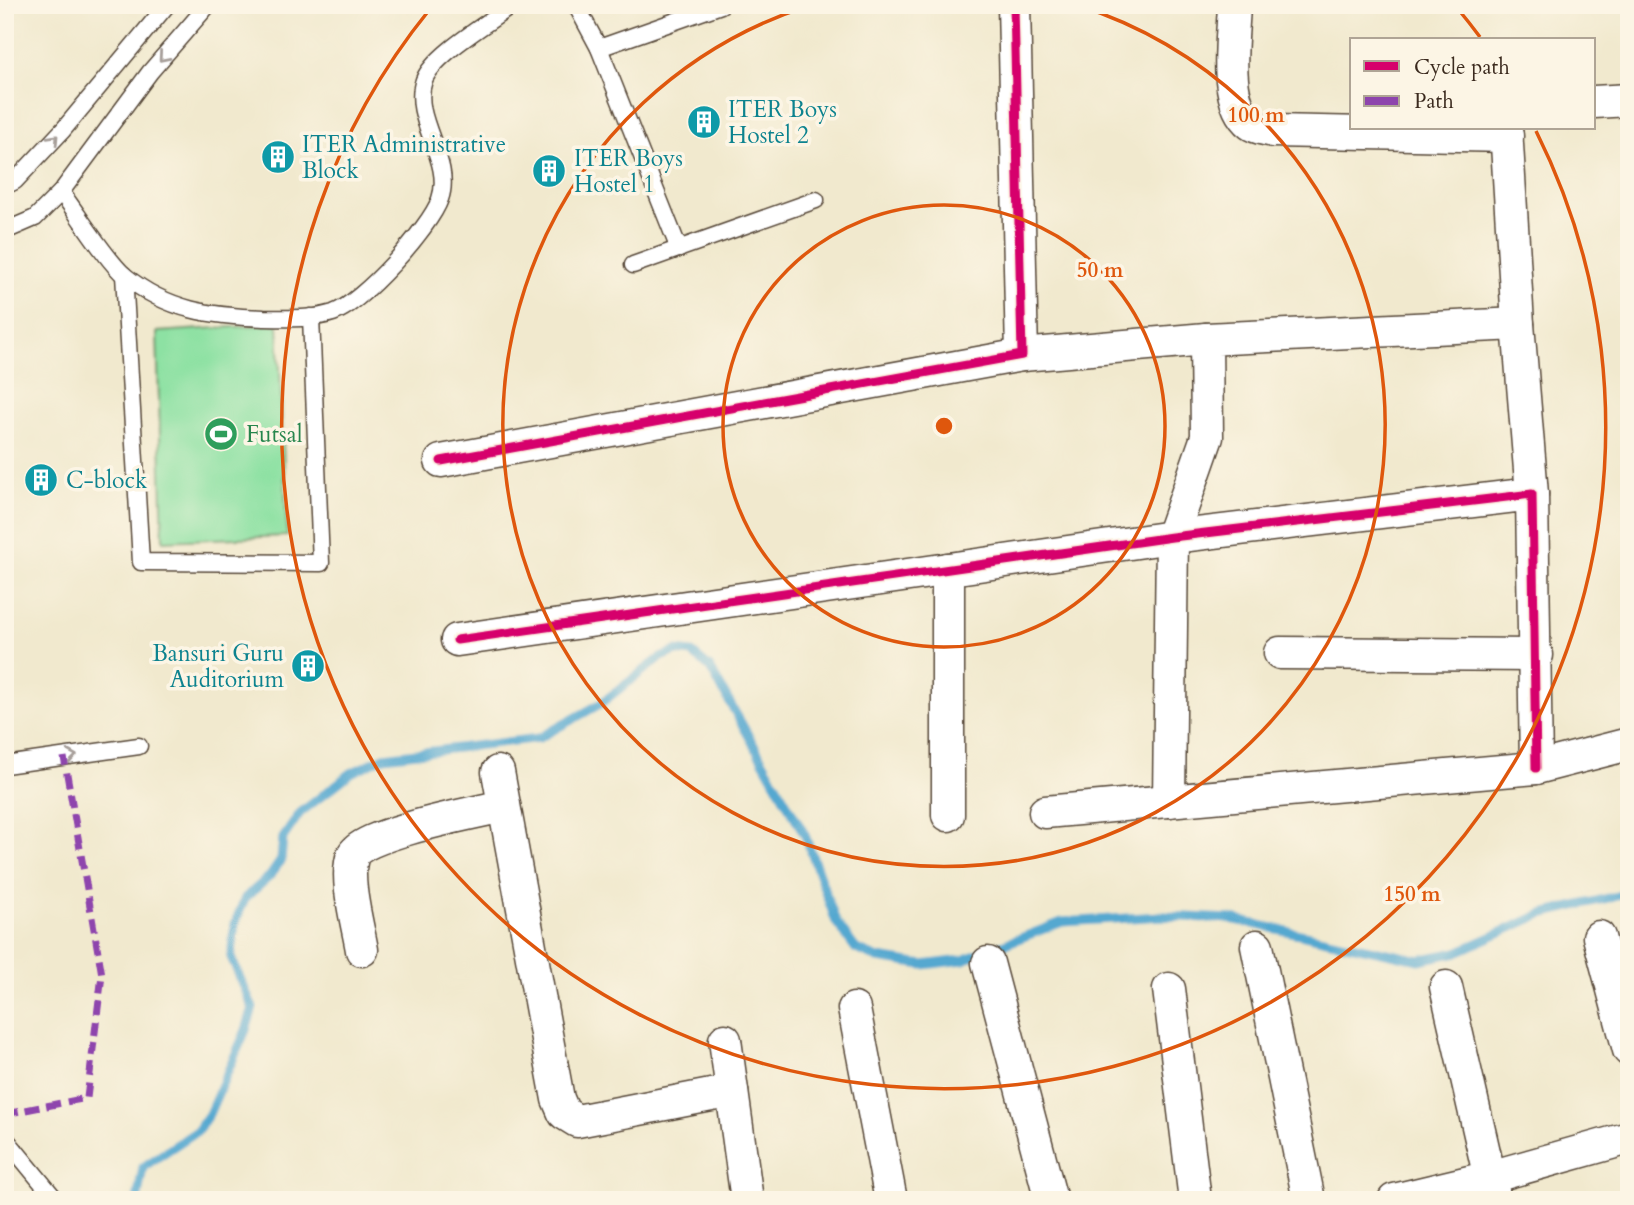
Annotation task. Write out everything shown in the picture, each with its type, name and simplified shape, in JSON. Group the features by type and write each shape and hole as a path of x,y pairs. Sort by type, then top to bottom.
{"street":[{"path":"1014,5 1022,355"},
{"path":"1234,5 1231,85 1240,110 1252,125 1273,131 1507,132 1518,324 1532,494 1537,655 1536,768"},
{"path":"1596,102 1629,100"},
{"path":"441,461 1022,355 1206,339 1518,324"},
{"path":"1169,801 1172,537 1207,437 1206,339"},
{"path":"457,640 1172,537 1532,494"},
{"path":"948,569 948,815"},
{"path":"1280,653 1537,655"},
{"path":"1045,812 1536,768 1629,744"},
{"path":"498,772 558,1099 564,1113 577,1121 732,1091"},
{"path":"362,950 350,872 353,855 359,846 385,835 504,806"},
{"path":"1599,937 1629,1050"},
{"path":"1257,946 1310,1200"},
{"path":"988,963 1051,1200"},
{"path":"1446,987 1492,1188"},
{"path":"1169,989 1195,1200"},
{"path":"854,1009 891,1200"},
{"path":"725,1040 747,1200"},
{"path":"1394,1200 1492,1188 1629,1138"}],"lane":[{"path":"5,186 15,181 63,130 167,5"},
{"path":"61,192 124,275 168,303 213,316 311,317 335,312 355,301 421,229 441,198 441,177 421,97 424,80 432,65 512,5"},
{"path":"576,5 599,48 679,249"},
{"path":"599,48 721,5"},
{"path":"5,231 35,218 61,192 200,8"},
{"path":"633,265 816,200"},
{"path":"124,275 141,562 321,563 311,317"},
{"path":"5,765 139,746"},
{"path":"5,1138 56,1200"}],"green space":[{"name":"Futsal","path":"278,324 287,536 163,541 157,332"}],"waterway":[{"path":"137,1200 143,1167 197,1131 209,1114 246,1030 253,1008 231,957 235,923 245,898 270,876 281,860 283,838 300,813 351,773 384,757 539,738 600,704 660,658 676,651 692,653 710,668 805,835 836,922 856,949 878,958 923,965 963,960 1062,922 1163,916 1231,919 1419,960 1457,952 1542,914 1629,893"}],"marked path":[{"path":"5,1114 87,1098 102,975 64,757"}],"cycle path":[{"path":"441,461 1022,355 1014,5"},
{"path":"457,640 1172,537 1532,494 1536,768"}],"place":[{"name":"ITER Boys Hostel 2","path":"704,122"},
{"name":"ITER Administrative Block","path":"278,157"},
{"name":"ITER Boys Hostel 1","path":"549,171"},
{"name":"Futsal","path":"221,434"},
{"name":"C-block","path":"41,480"},
{"name":"Bansuri Guru Auditorium","path":"308,666"}]}
